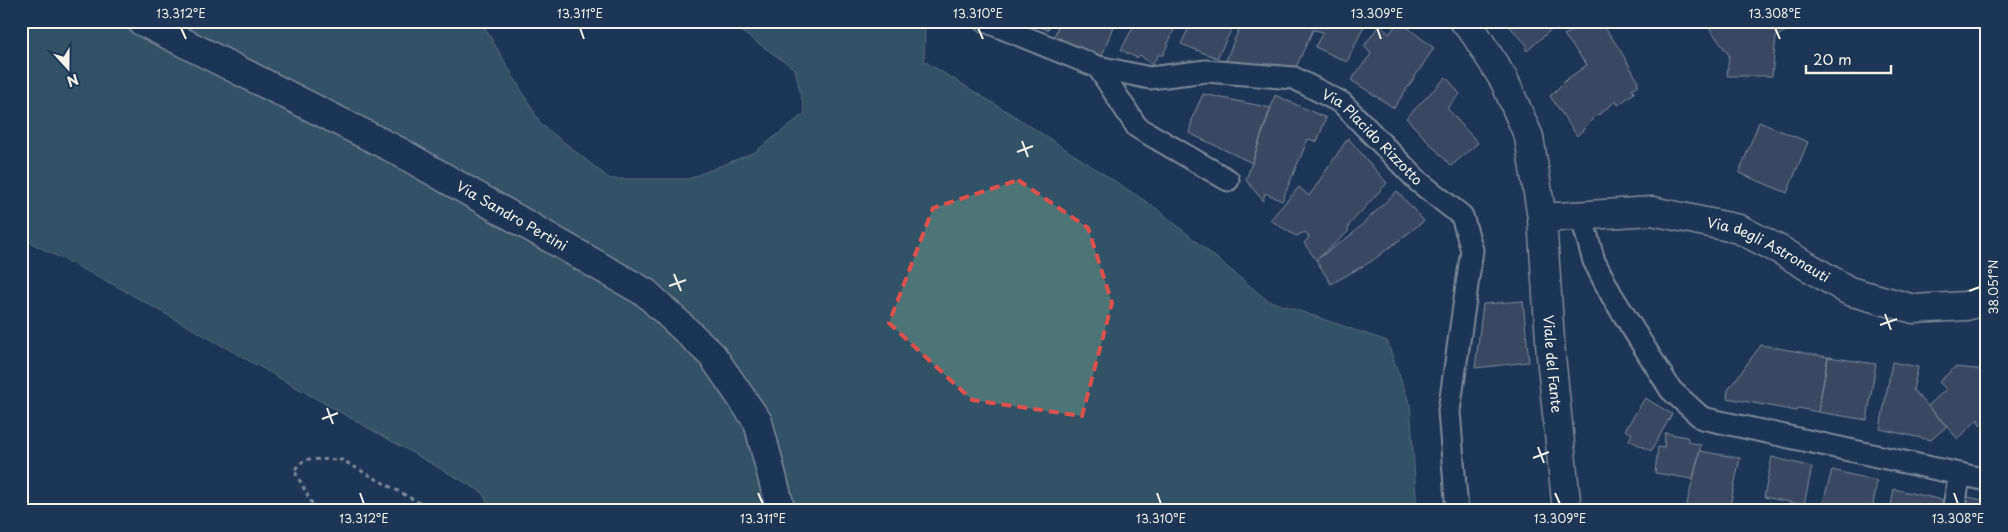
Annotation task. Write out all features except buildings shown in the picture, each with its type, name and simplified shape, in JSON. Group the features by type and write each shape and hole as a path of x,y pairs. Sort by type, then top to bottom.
{"street":[{"name":"Via Sandro Pertini","path":"141,21 398,150 646,293 712,356 758,422 781,511"},
{"name":"Via Placido Rizzotto","path":"985,21 1098,67 1150,78 1206,71 1294,78 1342,103 1419,182 1462,216 1472,250 1449,411 1456,511"},
{"name":"Viale del Fante","path":"1464,21 1475,34 1504,80 1529,137 1542,218 1551,356 1567,511"},
{"path":"1098,67 1137,127 1228,180"},
{"name":"Via degli Astronauti","path":"1542,218 1652,211 1739,229 1780,250 1848,291 1914,308 1966,306 1987,300"},
{"path":"1581,215 1594,261 1611,294 1671,390 1702,418 1987,480"},
{"path":"1953,511 1960,474"}],"path":[{"path":"316,511 294,470 305,459 342,460 434,511"}],"highlighted area":[{"path":"1018,180 1088,228 1112,303 1082,416 972,400 889,323 933,208"}],"green space":[{"path":"21,21 481,21 541,124 610,179 688,179 755,152 805,113 795,69 732,25 723,21 925,21 924,61 1016,117 1156,208 1267,300 1387,341 1410,405 1417,511 491,511 482,492 118,287 21,238"}]}
